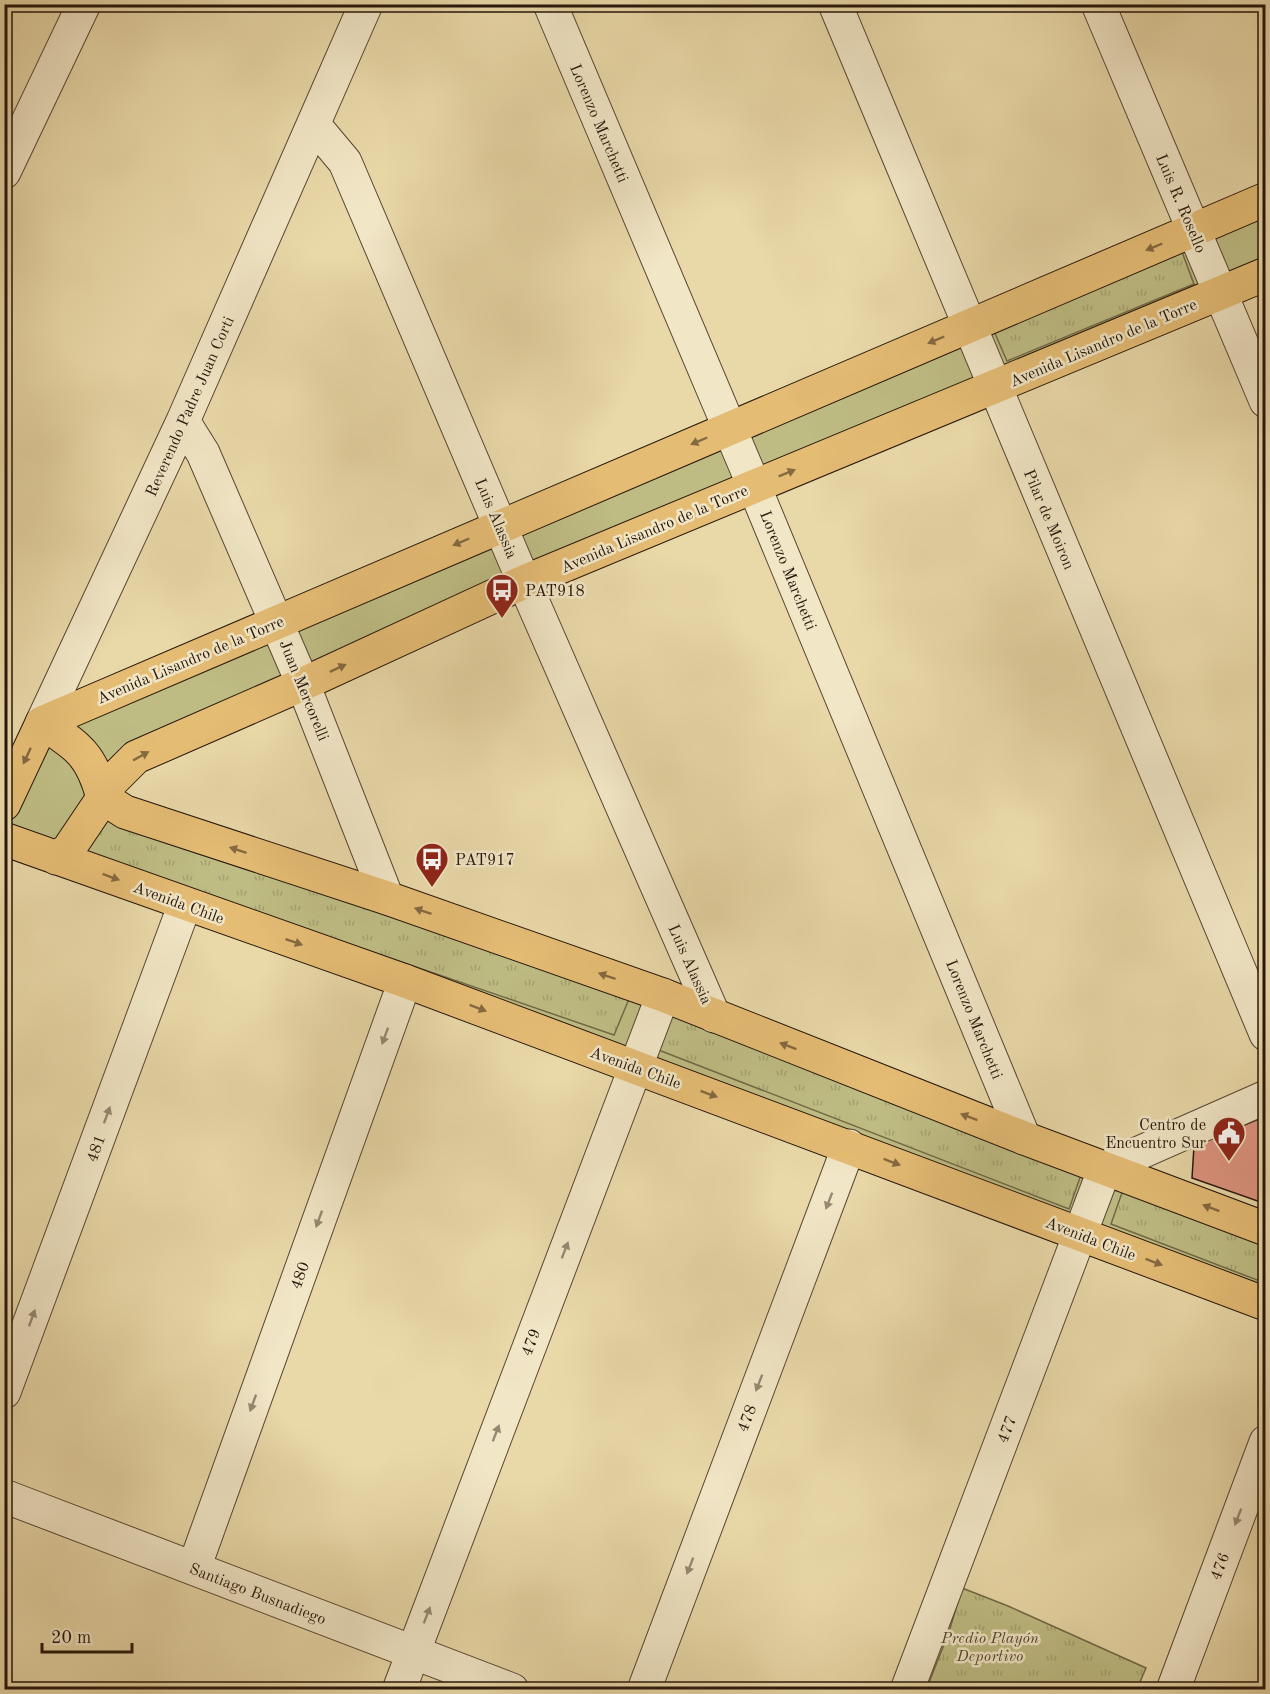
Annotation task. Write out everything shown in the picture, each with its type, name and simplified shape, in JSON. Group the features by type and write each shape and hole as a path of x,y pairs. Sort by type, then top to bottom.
{"main road":[{"name":"Avenida Lisandro de la Torre","path":"42,723 1266,199"},
{"name":"Avenida Lisandro de la Torre","path":"56,858 68,850 111,782 136,757 303,684 524,582 1266,274"},
{"path":"42,723 66,738 85,756 97,774 103,798 125,812 387,898 663,995 1024,1138 1266,1228"},
{"name":"Reverendo Padre Juan Corti","path":"4,804 42,723"},
{"name":"Avenida Chile","path":"4,839 405,981 1266,1304"}],"street":[{"path":"4,172 84,4"},
{"name":"Reverendo Padre Juan Corti","path":"42,723 183,421 366,4"},
{"name":"Lorenzo Marchetti","path":"550,4 730,428 1024,1138"},
{"name":"Pilar de Moiron","path":"835,4 1266,1034"},
{"name":"Luis R. Rosello","path":"1098,4 1266,401"},
{"name":"Luis Alassia","path":"314,125 345,162 524,582 714,1016"},
{"name":"Juan Mercorelli","path":"183,421 203,453 303,684 387,898"},
{"name":"481","path":"4,1392 186,904"},
{"name":"480","path":"194,1568 405,981"},
{"name":"479","path":"399,1689 663,995"},
{"path":"1105,1168 1266,1096"},
{"name":"478","path":"644,1689 849,1146"},
{"name":"477","path":"907,1689 1105,1168"},
{"name":"476","path":"1173,1689 1266,1442"},
{"name":"Santiago Busnadiego","path":"4,1496 512,1689"}],"green space":[{"path":"1265,199 1265,274 136,757 103,798 1265,1229 1265,1304 5,839 5,804 42,723"},
{"path":"1182,252 1194,284 1007,361 994,331"},
{"path":"105,817 629,999 614,1035 79,851"},
{"path":"669,1012 1082,1172 1069,1209 656,1049"},
{"path":"1123,1190 1265,1245 1265,1283 1111,1224"},
{"name":"Predio Playón Deportivo","path":"962,1588 1008,1606 1146,1668 1137,1689 926,1690 949,1632"}],"building":[{"name":"Centro de Encuentro Sur","path":"1266,1116 1266,1204 1192,1178 1194,1146"}],"place":[{"name":"PAT918","path":"502,619"},
{"name":"PAT917","path":"432,888"},
{"name":"Centro de Encuentro Sur","path":"1229,1162"}]}
